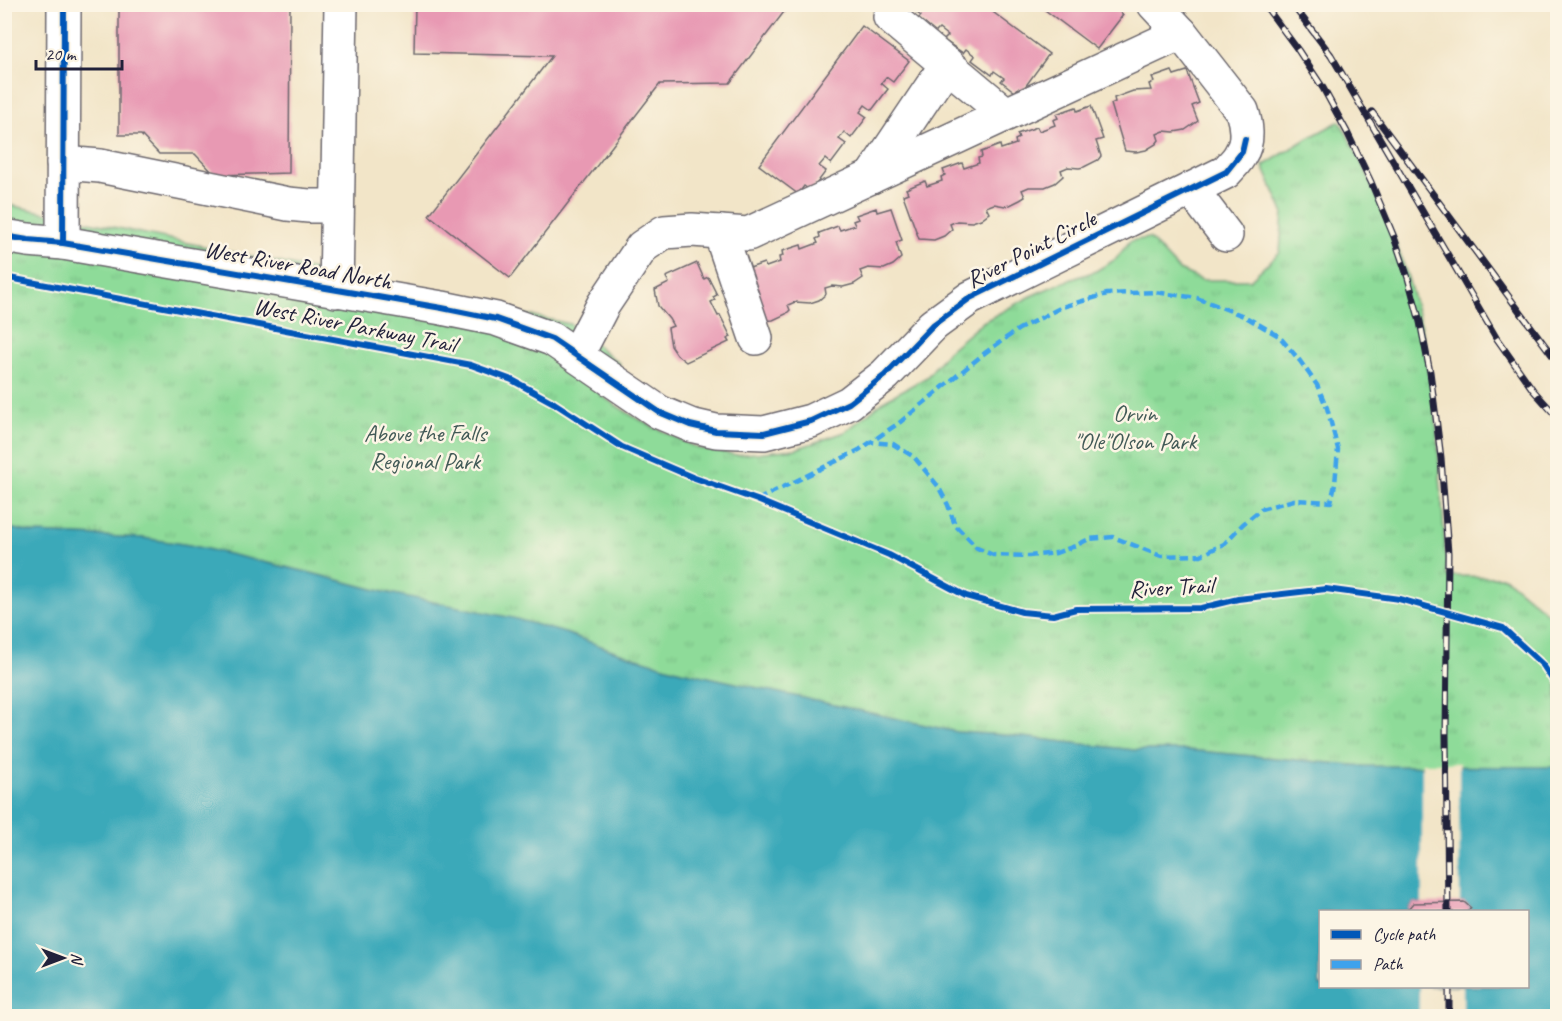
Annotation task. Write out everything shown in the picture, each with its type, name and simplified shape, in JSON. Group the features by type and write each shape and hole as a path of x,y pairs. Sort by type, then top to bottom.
{"street":[{"path":"63,243 64,4"},
{"path":"336,291 341,4"},
{"path":"577,355 603,305 642,248 664,232 692,230 748,234 1181,33 1154,4"},
{"path":"890,17 1006,114"},
{"name":"River Point Circle","path":"577,355 659,412 690,425 716,431 764,433 811,421 849,403 885,375 933,325 970,298 1226,172 1242,152 1246,124 1242,111 1181,33"},
{"path":"871,177 947,64"},
{"path":"63,163 100,166 288,204 338,206"},
{"path":"1191,189 1226,236"},
{"path":"720,232 756,339"},
{"name":"West River Road North","path":"4,236 63,243 496,319 552,339 577,355"}],"green space":[{"name":"Above the Falls Regional Park","path":"1340,121 1371,182 1394,237 1420,322 1436,418 1447,576 1504,577 1557,621 1557,767 1363,766 1186,750 1134,750 1005,735 957,732 681,671 620,653 565,633 189,545 143,538 32,533 5,527 4,204 570,324 620,364 600,395 634,417 697,448 736,455 796,449 845,432 885,400 927,377 948,351 983,322 1035,294 1096,271 1116,259 1130,241 1149,238 1179,270 1202,280 1250,280 1280,252 1283,212 1263,166"}],"water":[{"path":"4,527 32,533 143,538 189,545 384,592 513,618 681,671 957,732 1005,735 1134,750 1186,750 1363,766 1557,767 1557,1016 5,1016"}],"pier":[{"path":"1422,763 1459,763 1460,905 1422,905"},
{"path":"1419,988 1463,988 1463,1016 1419,1016"}],"building":[{"path":"119,4 290,4 289,173 215,175 195,154 159,154 141,135 119,135"},
{"path":"415,4 790,4 730,83 660,84 510,278 429,215 552,56 414,53"},
{"path":"898,4 982,4 1049,54 1022,91 1018,88 1015,92 1001,81 1004,78 994,71 992,75 972,60 975,56 966,49 963,53 944,40 948,36 939,29 935,33 918,19 921,16 912,9 909,13"},
{"path":"1037,4 1118,4 1120,6 1117,10 1123,15 1097,49"},
{"path":"862,26 909,61 893,82 886,77 881,83 888,89 872,110 865,105 860,112 867,117 851,138 844,132 839,139 846,144 831,164 825,159 819,166 826,171 811,191 804,186 798,194 759,165"},
{"path":"1172,71 1174,75 1187,71 1199,103 1192,106 1198,121 1185,130 1164,131 1157,134 1159,140 1146,150 1125,151 1111,104 1115,102 1114,98 1133,91 1151,90 1149,84 1154,82 1152,78"},
{"path":"1091,106 1103,139 1096,141 1101,156 1098,160 1084,167 1068,167 1061,170 1063,176 1055,183 1045,187 1029,187 1022,190 1025,197 1010,205 994,204 986,207 989,213 981,219 972,222 957,221 950,224 952,229 944,236 934,240 919,239 903,195 908,193 906,189 925,181 927,186 942,181 941,177 945,175 943,170 962,163 964,168 979,163 978,158 982,157 981,152 1000,145 1001,149 1016,144 1015,140 1019,138 1017,134 1037,127 1039,131 1055,125 1053,120 1058,118 1056,114 1076,107 1077,111"},
{"path":"876,208 877,212 891,208 902,240 896,242 901,258 884,269 868,268 860,271 863,278 854,284 825,288 826,294 819,300 810,303 795,302 788,305 790,310 786,314 773,320 762,321 744,270 764,263 766,267 780,262 779,257 783,256 782,251 801,245 802,249 818,243 816,239 820,237 819,233 838,226 840,230 855,225 853,221 858,219 856,215"},
{"path":"697,263 704,279 708,277 717,295 711,302 731,337 727,339 729,342 686,362 671,346 668,328 673,326 658,306 655,290 669,283 666,277"},
{"path":"1464,902 1471,908 1469,910 1409,910 1413,903"}],"railway":[{"path":"1264,4 1323,88 1347,132 1394,237 1420,322 1430,372 1441,458 1448,553 1446,734 1448,910"},
{"path":"1292,4 1331,55 1497,339 1533,390 1558,418"},
{"path":"1372,112 1558,363"},
{"path":"1449,988 1449,1016"}],"marked path":[{"path":"757,500 859,450 899,423 986,352 1019,329 1062,307 1107,294 1155,292 1197,298 1244,316 1279,336 1317,385 1327,408 1338,449 1331,502 1294,500 1261,509 1224,544 1201,555 1161,556 1113,537 1089,539 1056,553 1029,556 993,555 977,548 955,525 938,486 914,457 893,444 871,442"}],"cycle path":[{"path":"63,243 64,4"},
{"path":"4,236 63,243 496,319 552,339 659,412 690,425 716,431 764,433 811,421 849,403 885,375 933,325 970,298 1226,172 1242,152 1245,139"},
{"name":"West River Parkway Trail","path":"4,277 471,365 512,380 554,403 622,447 889,555 966,596 1022,612 1053,615 1076,609 1201,608 1238,599 1326,589 1399,599 1503,628 1543,665 1558,688"}],"park label":[{"name":"Orvin \"Ole\"Olson Park","path":"1135,427"}]}
